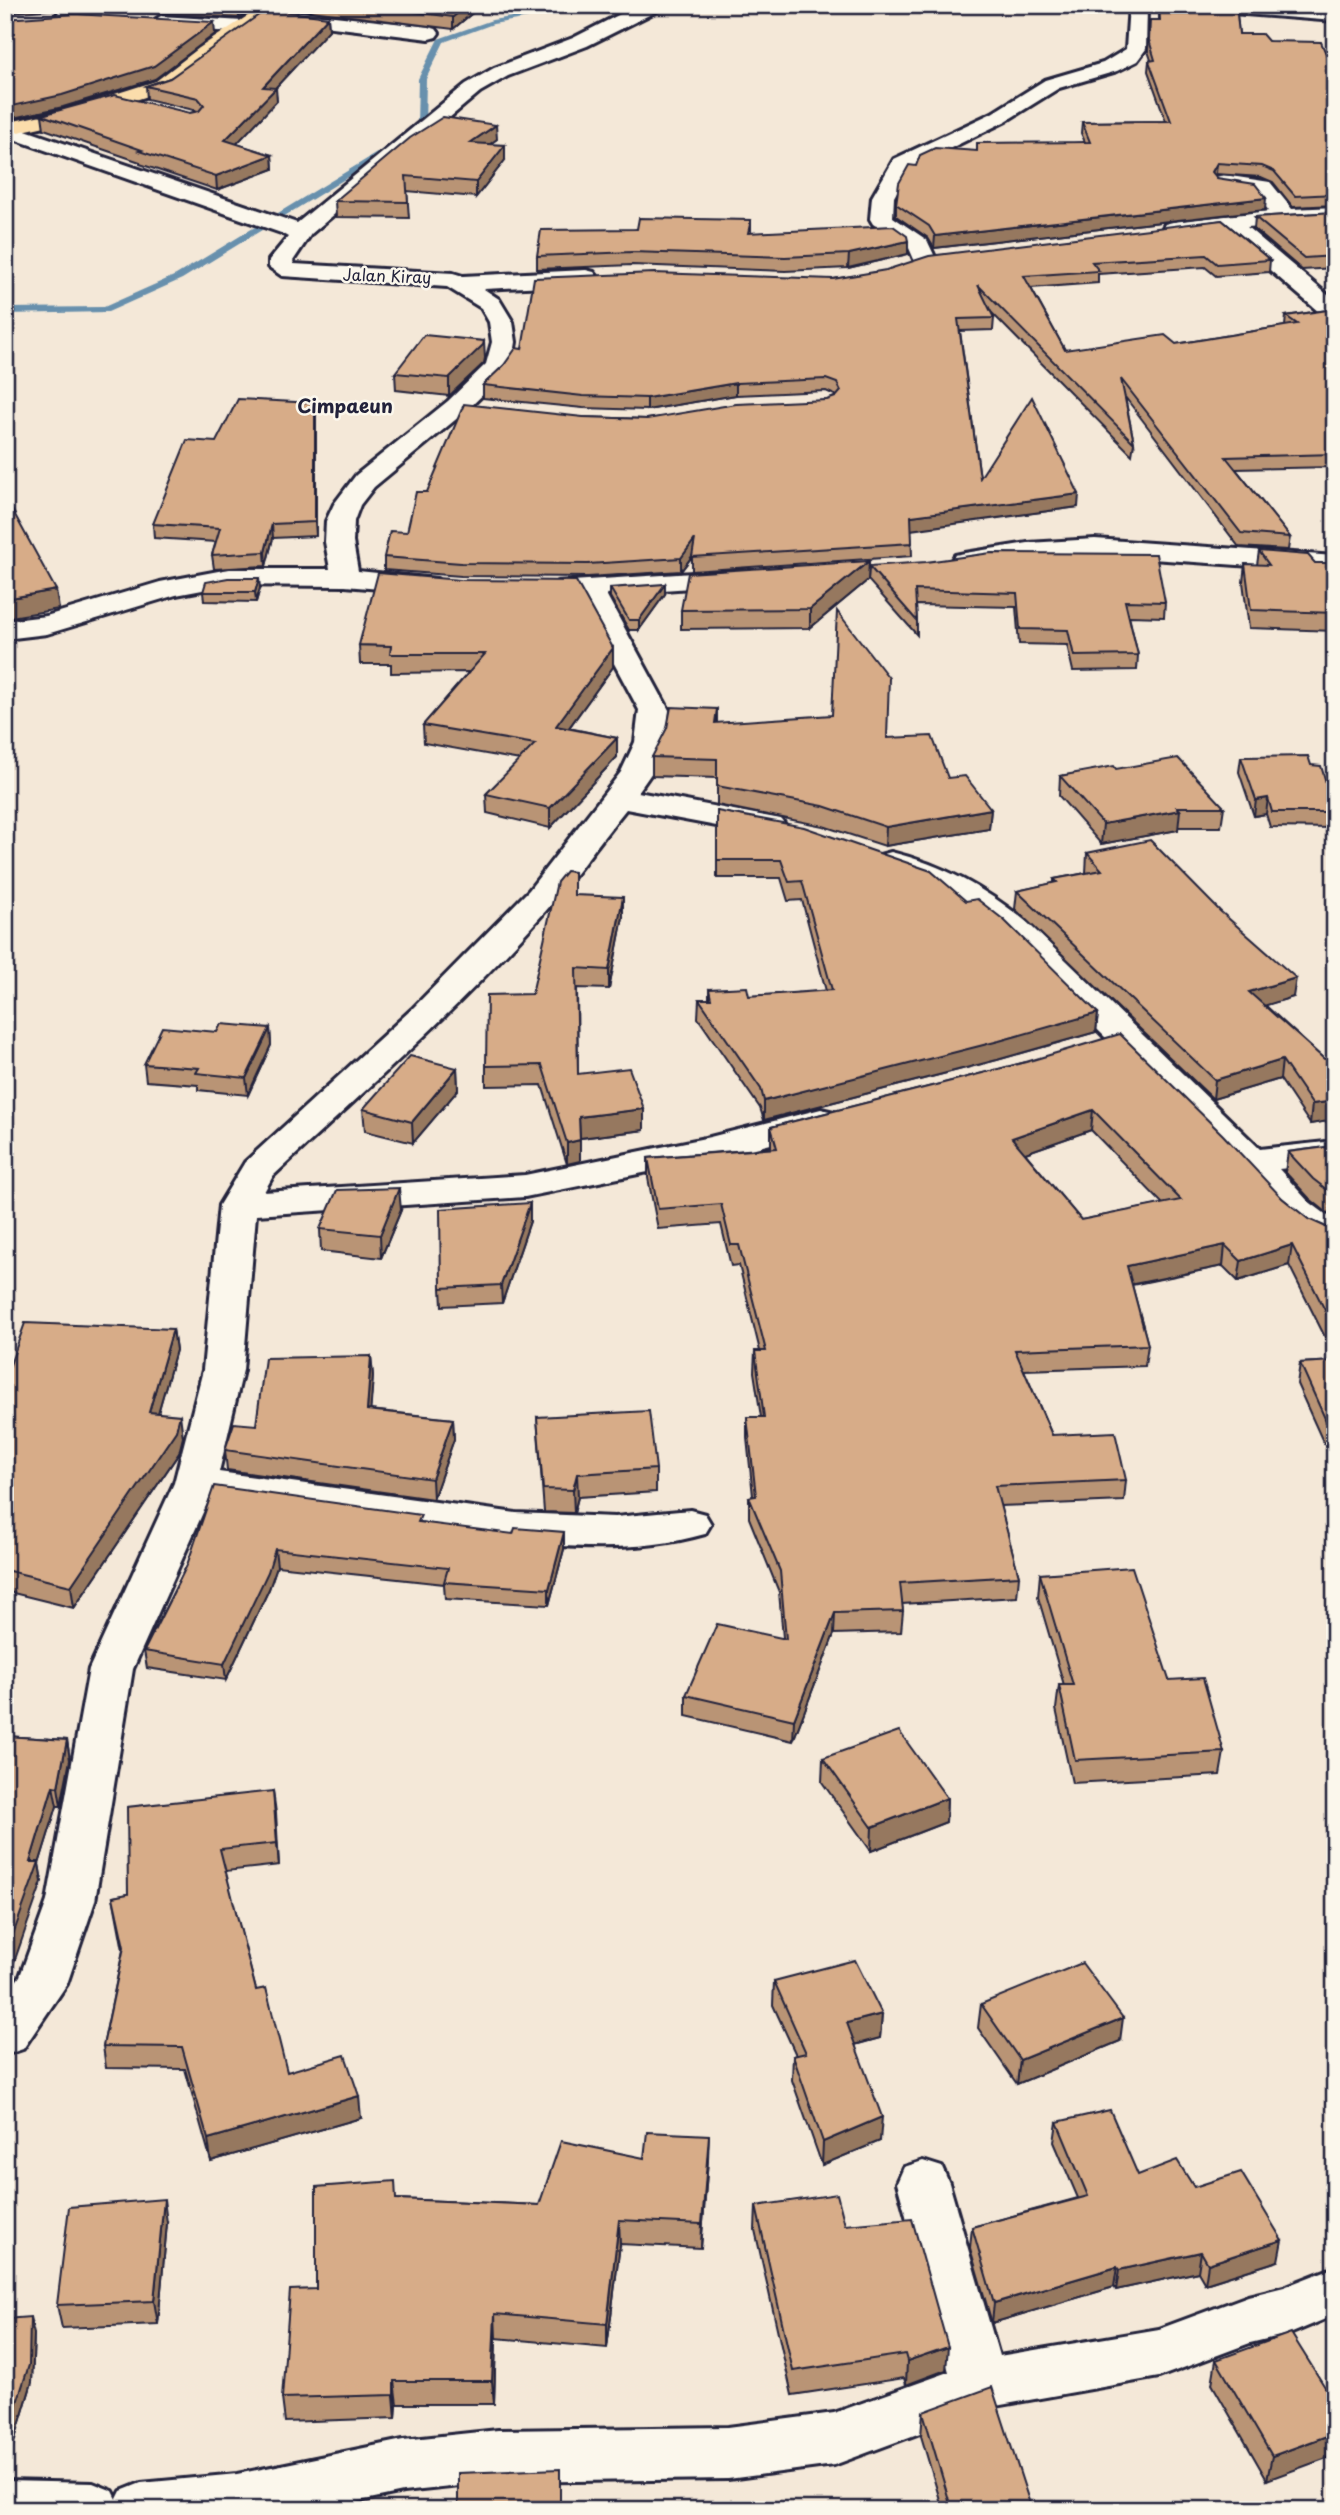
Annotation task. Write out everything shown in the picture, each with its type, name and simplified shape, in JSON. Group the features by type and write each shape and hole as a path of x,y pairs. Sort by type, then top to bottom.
{"main road":[{"path":"6,129 119,101 163,85 270,10"}],"street":[{"path":"6,129 294,231 473,88 501,72 580,42 654,5"},
{"path":"924,260 919,245 881,219 883,197 902,164 999,117 1052,83 1110,66 1130,57 1136,49 1137,7 1140,5"},
{"path":"1208,5 1335,15"},
{"path":"270,10 429,33"},
{"path":"139,20 243,27"},
{"path":"119,101 156,110"},
{"path":"1224,182 1262,187 1285,216"},
{"path":"1151,232 1285,216 1335,214"},
{"path":"1227,222 1335,313"},
{"name":"Jalan Kiray","path":"294,231 301,240 281,260 281,267 290,271 436,277 462,283 491,304 500,317 505,342 502,359 495,369 457,406 365,481 347,505 340,521 339,542 345,578"},
{"path":"901,269 924,260 949,256"},
{"path":"462,283 608,276"},
{"path":"457,406 495,410"},
{"path":"939,564 1028,551 1095,547 1335,564"},
{"path":"537,589 765,576"},
{"path":"5,629 47,625 205,580 345,578 448,586"},
{"path":"5,2035 42,1984 71,1900 111,1670 195,1482 223,1370 238,1205 258,1170 439,1002 547,890 639,769 650,745 656,724 654,710 588,588"},
{"path":"617,798 799,832"},
{"path":"862,852 943,880 982,903 1016,930 1127,1037 1296,1209 1335,1239"},
{"path":"1088,1048 1127,1037"},
{"path":"238,1205 525,1186 712,1148 855,1111"},
{"path":"1251,1161 1335,1152"},
{"path":"195,1482 516,1528 615,1532 690,1524"},
{"path":"923,2183 980,2385"},
{"path":"141,2510 237,2500 403,2466 498,2456 728,2454 834,2439 1010,2376 1159,2353 1248,2320 1292,2309 1335,2290"},
{"path":"5,2508 93,2510"}],"building":[{"path":"359,5 467,5 453,17"},
{"path":"1159,5 1236,5 1239,34 1262,34 1268,41 1321,42 1327,56 1335,56 1335,194 1295,196 1274,171 1262,166 1217,163 1212,172 1217,178 1255,184 1266,198 935,236 929,226 896,204 899,183 909,165 916,166 920,155 935,148 977,151 977,143 1090,142 1082,122 1171,121 1149,61 1155,60 1149,40 1150,20 1160,20"},
{"path":"267,9 328,17 263,87 276,88 225,140 272,155 216,176 42,115 115,95 190,113 199,111 204,105 198,98 146,86 170,78"},
{"path":"74,14 214,22 154,66 62,95 12,106 5,104 5,19"},
{"path":"443,117 496,125 470,143 505,145 476,182 406,176 408,202 335,201 410,138"},
{"path":"1335,212 1335,256 1304,258 1255,217"},
{"path":"639,218 751,220 748,233 893,226 907,236 908,241 849,254 785,257 632,252 537,256 541,230 637,229"},
{"path":"1222,220 1270,260 1217,264 1206,255 1092,262 1099,271 1024,276 1065,350 1165,335 1176,344 1297,324 1286,316 1335,309 1335,454 1226,457 1290,537 1241,533 1121,379 1134,443 978,285 994,318 958,319 980,478 1032,397 1079,494 911,516 912,543 692,557 695,539 681,558 588,564 461,563 384,557 390,531 407,532 416,492 427,492 464,404 583,417 647,419 736,404 827,400 836,397 841,391 837,383 826,379 736,383 647,398 583,396 483,385 504,365 516,348 522,349 534,278 654,273 833,279 886,270 929,256"},
{"path":"424,335 484,341 449,378 395,373"},
{"path":"238,399 315,403 315,522 272,524 265,552 212,555 220,528 153,524 187,440 216,442"},
{"path":"9,504 56,590 5,599"},
{"path":"1259,551 1308,555 1315,563 1335,563 1335,613 1251,610 1245,564 1269,565"},
{"path":"991,553 1156,554 1165,602 1125,601 1138,655 1074,656 1068,630 1020,629 1017,593 915,590 917,621 869,566"},
{"path":"869,561 810,609 681,610 688,573"},
{"path":"378,573 460,580 576,581 613,648 556,726 617,738 550,808 486,794 535,744 423,725 485,654 390,654 391,646 359,645"},
{"path":"228,578 259,578 255,592 203,592 206,582"},
{"path":"665,584 639,620 629,620 610,588"},
{"path":"837,611 889,678 887,738 932,736 948,778 965,776 991,809 886,827 823,806 717,786 717,759 652,757 667,728 671,707 717,709 715,723 832,715"},
{"path":"1308,756 1311,765 1321,766 1335,812 1272,812 1268,798 1256,800 1241,757"},
{"path":"1178,758 1224,807 1177,807 1180,810 1103,824 1060,776 1114,766 1116,769"},
{"path":"717,811 804,827 931,871 966,901 977,899 1004,920 1098,1013 764,1101 761,1089 699,999 711,999 709,989 747,987 749,996 832,990 802,881 789,882 781,860 717,860"},
{"path":"1150,840 1220,911 1296,978 1249,992 1324,1059 1335,1057 1335,1101 1312,1104 1282,1060 1215,1080 1017,891 1057,882 1054,879 1102,870 1087,853"},
{"path":"566,871 574,872 574,895 623,897 609,970 576,968 578,1074 629,1068 644,1109 579,1117 580,1140 567,1143 542,1065 486,1066 487,995 532,994 557,882"},
{"path":"221,1024 270,1028 246,1078 196,1073 199,1068 144,1064 162,1027 217,1032"},
{"path":"1120,1034 1223,1135 1282,1198 1308,1219 1335,1231 1335,1330 1292,1245 1241,1261 1225,1245 1127,1266 1148,1345 1015,1350 1052,1435 1115,1432 1126,1480 995,1486 1019,1576 900,1583 903,1611 835,1613 794,1720 686,1695 717,1624 786,1639 780,1571 749,1497 756,1496 747,1417 764,1417 755,1351 766,1351 739,1245 731,1245 721,1204 658,1209 648,1158 777,1148 771,1127 1026,1062","holes":["1093,1110 1181,1200 1081,1220 1012,1138"]},
{"path":"410,1056 457,1068 412,1122 363,1109"},
{"path":"1335,1146 1335,1196 1313,1179 1288,1152"},
{"path":"399,1188 380,1235 320,1229 337,1190"},
{"path":"530,1203 501,1285 441,1288 440,1209"},
{"path":"25,1323 173,1329 149,1412 180,1415 176,1431 71,1586 5,1570 5,1379"},
{"path":"371,1356 367,1410 453,1419 432,1479 225,1450 234,1423 256,1425 265,1358"},
{"path":"1335,1361 1335,1423 1327,1423 1300,1363"},
{"path":"649,1411 656,1469 577,1474 573,1490 543,1489 537,1417"},
{"path":"214,1486 421,1515 418,1522 513,1534 515,1528 564,1532 549,1589 444,1582 448,1568 275,1549 268,1572 224,1664 144,1651 187,1565"},
{"path":"1132,1567 1169,1680 1203,1678 1224,1752 1075,1760 1059,1685 1073,1685 1040,1574"},
{"path":"899,1731 947,1798 872,1827 823,1758"},
{"path":"5,1736 67,1740 58,1787 53,1786 30,1862 39,1862 5,1957"},
{"path":"273,1791 277,1843 220,1849 256,1990 266,1988 287,2072 345,2055 359,2096 208,2139 182,2047 103,2046 124,1947 113,1897 128,1894 127,1807"},
{"path":"855,1960 882,2014 847,2023 882,2117 823,2142 793,2056 806,2053 774,1981"},
{"path":"1082,1963 1123,2018 1020,2060 981,2004"},
{"path":"1110,2110 1138,2175 1177,2160 1194,2187 1241,2172 1282,2240 1208,2264 1201,2252 1119,2270 1117,2267 994,2303 972,2227 1088,2196 1057,2122"},
{"path":"647,2132 709,2135 702,2224 619,2220 607,2324 495,2314 492,2381 394,2381 394,2395 282,2398 290,2290 316,2289 316,2187 395,2181 396,2199 539,2205 561,2141 644,2158"},
{"path":"837,2194 845,2225 912,2219 948,2347 907,2361 905,2354 793,2371 756,2206"},
{"path":"164,2199 154,2301 57,2305 69,2207"},
{"path":"30,2317 29,2365 5,2440 5,2319"},
{"path":"1291,2333 1335,2403 1335,2433 1272,2456 1216,2360"},
{"path":"992,2387 1030,2504 1003,2510 952,2510 923,2412"},
{"path":"560,2469 560,2510 458,2510 458,2473"},
{"path":"1043,2504 1066,2510 1042,2510"}],"waterway":[{"path":"410,134 421,127 422,79 441,41 492,22 605,5"},
{"path":"5,311 105,310 179,277 388,150"}],"district":[{"name":"Cimpaeun","path":"345,406"}]}
